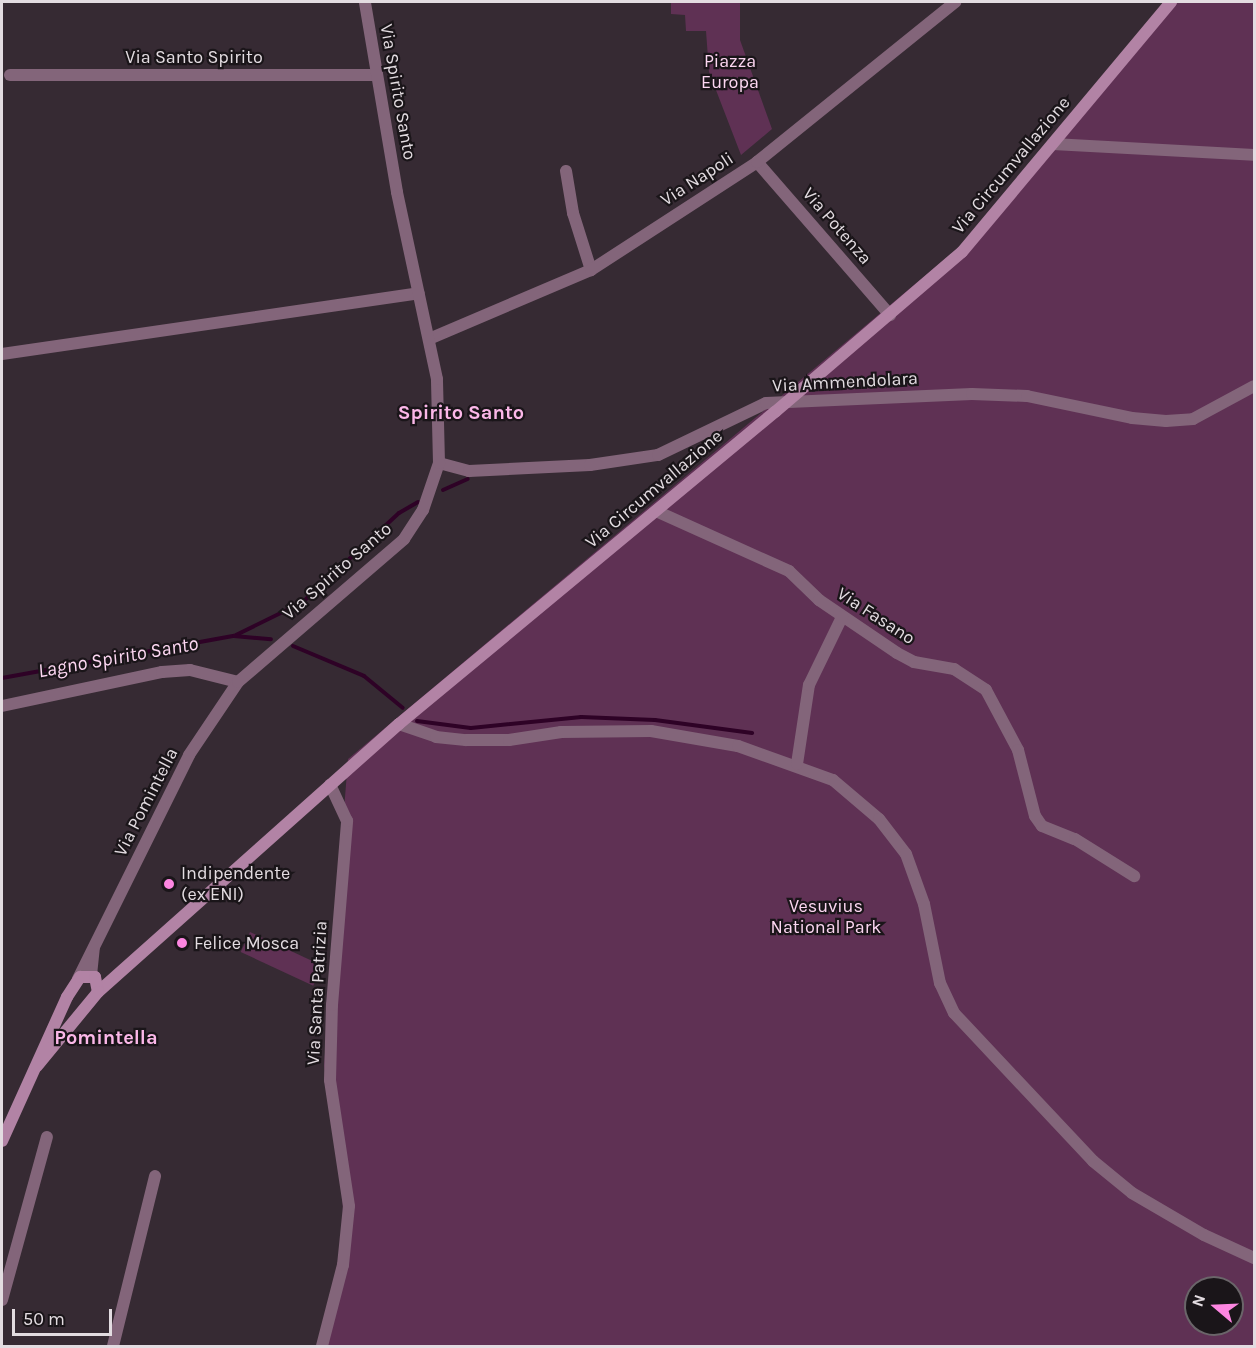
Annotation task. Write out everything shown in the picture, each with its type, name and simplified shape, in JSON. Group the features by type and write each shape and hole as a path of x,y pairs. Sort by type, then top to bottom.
{"main road":[{"name":"Via Circumvallazione","path":"37,1066 95,994 122,967 399,724 775,412 962,252 1171,2"},
{"name":"Via Circumvallazione","path":"77,983 122,967"},
{"path":"77,983 81,996 95,994 93,976"},
{"name":"Via Pomintella","path":"2,1141 37,1066 50,1031 77,983"}],"street":[{"name":"Via Spirito Santo","path":"238,681 404,538 423,510 439,463 437,379 377,75 365,2"},
{"name":"Via Napoli","path":"429,339 591,270 756,162 933,23 955,2"},
{"name":"Via Santo Spirito","path":"10,75 377,75"},
{"path":"1053,144 1254,156"},
{"name":"Via Potenza","path":"756,162 890,315"},
{"path":"566,171 573,213 591,270"},
{"path":"2,354 419,294"},
{"name":"Via Ammendolara","path":"439,463 469,471 590,465 658,455 766,403 972,394 1027,396 1132,418 1166,421 1193,419 1254,386"},
{"name":"Via Fasano","path":"656,511 789,571 842,617 914,662 954,669 986,690 1017,750 1035,816 1042,826 1075,839 1134,876"},
{"path":"797,764 809,685 842,617"},
{"path":"2,706 162,672 190,670 238,681"},
{"name":"Via Pomintella","path":"77,983 94,944 189,755 238,681"},
{"path":"399,724 436,737 465,740 509,740 561,732 651,731 738,746 797,764 853,794 906,854 924,904 940,983 954,1013 1093,1161 1132,1193 1204,1235 1254,1258"},
{"name":"Via Santa Patrizia","path":"322,1347 343,1266 349,1206 330,1080 332,1005 347,821 330,785"},
{"name":"Via Pomintella","path":"93,976 94,944"},
{"path":"2,1300 47,1137"},
{"path":"113,1347 155,1176"}],"green space":[{"name":"Piazza Europa","path":"671,2 740,2 740,40 772,129 741,155 709,72 706,31 686,31 685,15 671,14"},
{"name":"Vesuvius National Park","path":"1166,2 1254,2 1254,1346 320,1346 344,1236 340,1140 324,1066 348,759 970,238"},
{"path":"250,932 323,966 313,986 241,952"}],"waterway":[{"path":"443,490 468,479"},
{"path":"305,600 399,513 418,502"},
{"path":"236,635 297,605"},
{"name":"Lagno Spirito Santo","path":"2,678 234,636 271,639"},
{"path":"293,646 364,676 403,708"},
{"path":"417,721 471,728 581,717 655,720 752,733"}],"place":[{"name":"Indipendente (ex ENI)","path":"169,884"},
{"name":"Felice Mosca","path":"182,943"}],"district":[{"name":"Spirito Santo","path":"461,412"},
{"name":"Pomintella","path":"106,1037"}]}
